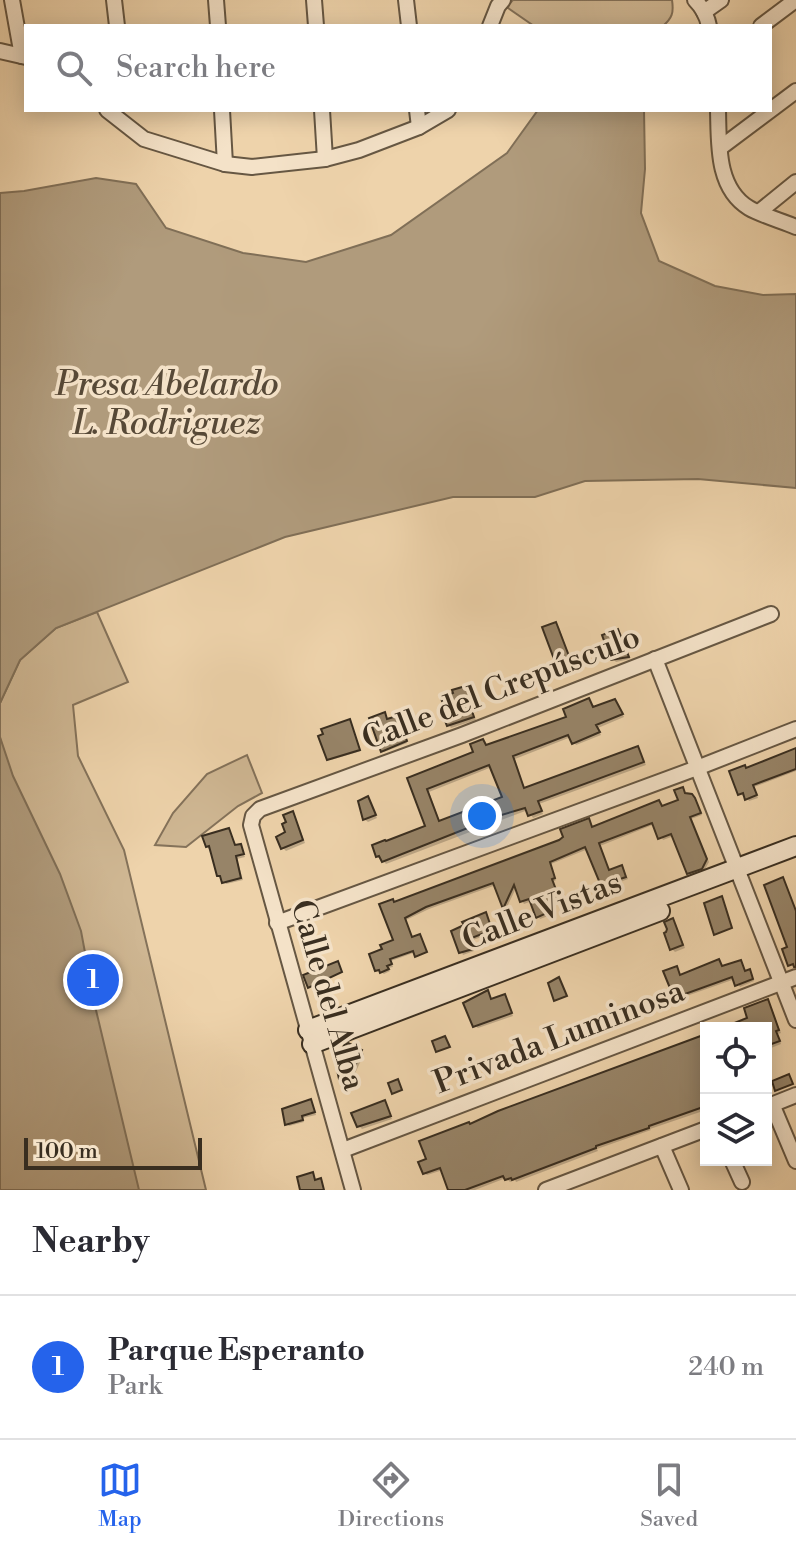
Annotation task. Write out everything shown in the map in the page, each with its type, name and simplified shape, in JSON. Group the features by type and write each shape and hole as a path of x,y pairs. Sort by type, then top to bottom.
{"street":[{"path":"0,51 24,57 12,0"},
{"path":"114,0 117,24"},
{"path":"216,0 218,24"},
{"path":"314,0 316,24"},
{"path":"406,0 409,24"},
{"path":"703,13 721,0"},
{"path":"491,24 499,2"},
{"path":"764,24 793,2"},
{"path":"772,109 796,91"},
{"path":"109,112 144,139 225,164 252,167 325,159 359,150 419,127 445,112"},
{"path":"126,112 128,127"},
{"path":"222,112 225,164"},
{"path":"322,112 325,159"},
{"path":"417,112 419,127"},
{"path":"718,112 720,165 733,194 749,208 796,227"},
{"path":"720,148 768,112"},
{"path":"759,212 796,182"},
{"name":"Calle del Crepúsculo","path":"253,816 260,809 462,735 771,614"},
{"path":"655,659 796,1020"},
{"path":"277,923 796,729"},
{"name":"Calle del Alba","path":"253,816 251,825 277,923 353,1190"},
{"name":"Calle Vistas","path":"310,1037 740,874 796,846"},
{"name":"Calle Vistas","path":"740,874 796,859"},
{"name":"Privada Luminosa","path":"343,1150 796,977"},
{"path":"772,1105 796,1095"},
{"path":"772,1112 796,1161"},
{"path":"546,1190 700,1131"},
{"path":"662,1146 681,1190"},
{"path":"735,1166 742,1182"}],"shaded area":[{"path":"513,0 672,0 673,8 665,24 531,24 508,8"},
{"path":"97,612 128,682 73,705 78,756 124,850 206,1190 29,1190 0,703 20,660 56,628"},
{"path":"247,755 262,793 238,806 186,847 155,845 173,813 207,774"}],"water":[{"name":"Presa Abelardo L. Rodriguez","path":"537,112 644,112 645,169 641,213 659,261 715,286 763,295 796,294 796,488 698,479 585,481 535,497 453,497 285,537 56,628 20,660 0,703 0,193 96,178 136,184 166,228 243,253 306,262 391,235 507,153"},
{"path":"0,737 13,776 60,874 81,931 95,1006 139,1190 0,1190"}],"building":[{"path":"556,622 569,656 565,658 567,664 557,667 542,627"},
{"path":"618,629 629,657 611,660 602,635"},
{"path":"469,685 477,706 472,711 474,717 447,726 440,708 444,707 441,698 453,693 452,690"},
{"path":"589,698 593,707 615,699 623,714 596,725 600,732 572,744 568,735 513,756 524,788 638,746 644,762 538,801 542,811 528,816 525,808 382,862 379,856 376,857 372,845 425,826 407,778 473,752 470,744 483,739 486,745 566,717 563,709","holes":["489,765 502,797 439,821 427,789"]},
{"path":"385,712 387,719 404,714 410,730 404,732 407,741 381,752 369,718"},
{"path":"350,719 360,750 327,760 318,736 323,734 321,729"},
{"path":"796,748 796,769 753,785 757,795 745,800 743,793 738,795 729,771 745,765 746,768"},
{"path":"683,787 685,793 695,798 701,813 690,817 707,859 702,869 687,874 671,834 658,839 652,823 599,843 609,870 622,865 626,877 614,881 617,888 604,893 585,847 550,862 558,895 557,899 546,903 549,912 536,918 529,899 520,902 514,885 503,909 493,883 426,907 405,918 412,937 420,934 427,952 415,957 413,951 390,959 392,964 387,966 389,969 380,973 379,970 375,971 369,954 393,940 379,904 393,899 394,902 559,840 563,837 560,829 589,818 592,827 659,800 662,806 678,800 674,790"},
{"path":"368,796 376,815 363,820 358,801"},
{"path":"293,811 303,840 281,849 276,837 285,832 283,815"},
{"path":"229,828 235,845 241,844 244,854 236,856 241,878 222,883 209,846 206,847 202,836"},
{"path":"783,877 796,911 796,967 793,964 788,966 782,949 787,947 764,885"},
{"path":"722,896 732,928 714,935 704,903"},
{"path":"486,912 492,930 469,939 473,949 459,953 451,931 464,925 462,922"},
{"path":"673,918 683,945 670,950 664,922"},
{"path":"719,959 722,966 741,960 745,971 750,969 753,979 735,986 732,977 674,998 663,971 677,966 680,975"},
{"path":"338,961 342,972 308,988 303,975"},
{"path":"559,977 567,996 554,1001 548,983"},
{"path":"488,990 491,999 505,994 512,1013 473,1027 463,1003"},
{"path":"768,999 780,1041 772,1044 772,1022 737,1022 747,1018 744,1008"},
{"path":"445,1036 450,1047 436,1052 432,1041"},
{"path":"700,1036 700,1108 512,1180 505,1180 503,1176 465,1190 448,1190 440,1168 423,1174 418,1162 426,1159 419,1141"},
{"path":"348,1043 362,1050 349,1080 348,1076 339,1079 337,1070 344,1067 341,1052"},
{"path":"789,1074 793,1084 775,1091 772,1081"},
{"path":"398,1079 402,1090 392,1094 388,1083"},
{"path":"311,1099 315,1112 302,1116 303,1120 285,1125 282,1109"},
{"path":"385,1100 391,1116 357,1127 351,1113"},
{"path":"313,1172 315,1180 321,1178 324,1190 300,1190 297,1177"}],"place":[{"name":"Parque Esperanto","path":"93,980"}]}
